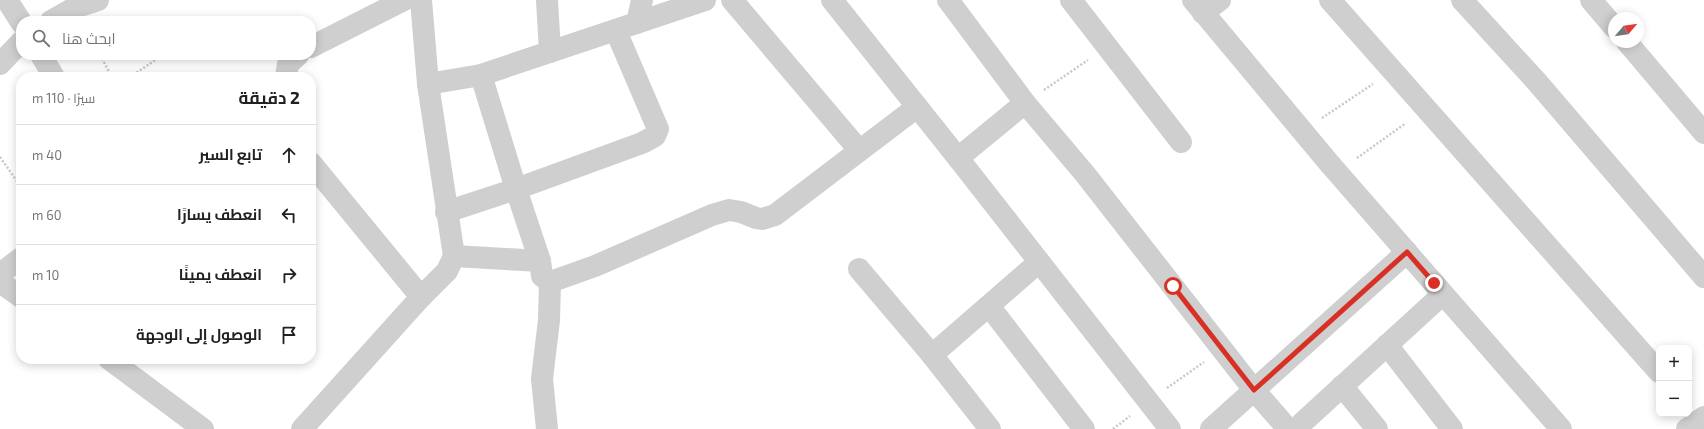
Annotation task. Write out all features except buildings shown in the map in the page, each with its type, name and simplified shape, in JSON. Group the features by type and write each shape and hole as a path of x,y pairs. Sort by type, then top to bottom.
{"street":[{"path":"7,0 17,16"},
{"path":"57,16 71,4 98,0"},
{"path":"316,44 404,0"},
{"path":"302,429 421,297 447,271 454,256 446,212 428,84 421,0"},
{"path":"547,0 550,52"},
{"path":"637,22 642,0"},
{"path":"428,84 481,75 705,0"},
{"path":"732,0 859,150"},
{"path":"948,0 1026,103 1085,174 1254,390 1298,427 1443,294"},
{"path":"1071,0 1181,142"},
{"path":"1330,0 1656,369"},
{"path":"1462,0 1536,82 1704,277"},
{"path":"1591,0 1608,20"},
{"path":"834,1 1170,429"},
{"path":"1205,4 1303,132 1561,429"},
{"path":"446,212 516,189 642,143 655,136 658,129 616,31"},
{"path":"1632,48 1704,133"},
{"path":"44,60 51,72"},
{"path":"287,72 288,64 292,60"},
{"path":"481,75 540,261 542,276 550,282"},
{"path":"958,158 1026,103"},
{"path":"550,282 595,266 712,215 729,210 741,212 762,219 775,215 917,107"},
{"path":"316,168 421,297"},
{"path":"1211,429 1407,252"},
{"path":"454,256 540,261"},
{"path":"0,274 16,262"},
{"path":"932,355 1040,262"},
{"path":"859,268 932,355 990,429"},
{"path":"0,282 16,293"},
{"path":"547,429 542,379 549,320 550,282"},
{"path":"989,306 1084,429"},
{"path":"1387,345 1452,429"},
{"path":"116,364 203,429"},
{"path":"1342,386 1377,429"}],"path":[{"path":"1026,103 1107,46"},
{"path":"103,60 109,72"},
{"path":"138,72 156,60"},
{"path":"1303,132 1393,71"},
{"path":"1337,172 1426,108"},
{"path":"0,157 16,180"}],"route":[{"path":"1173,286 1254,390 1407,252 1434,283"}]}
